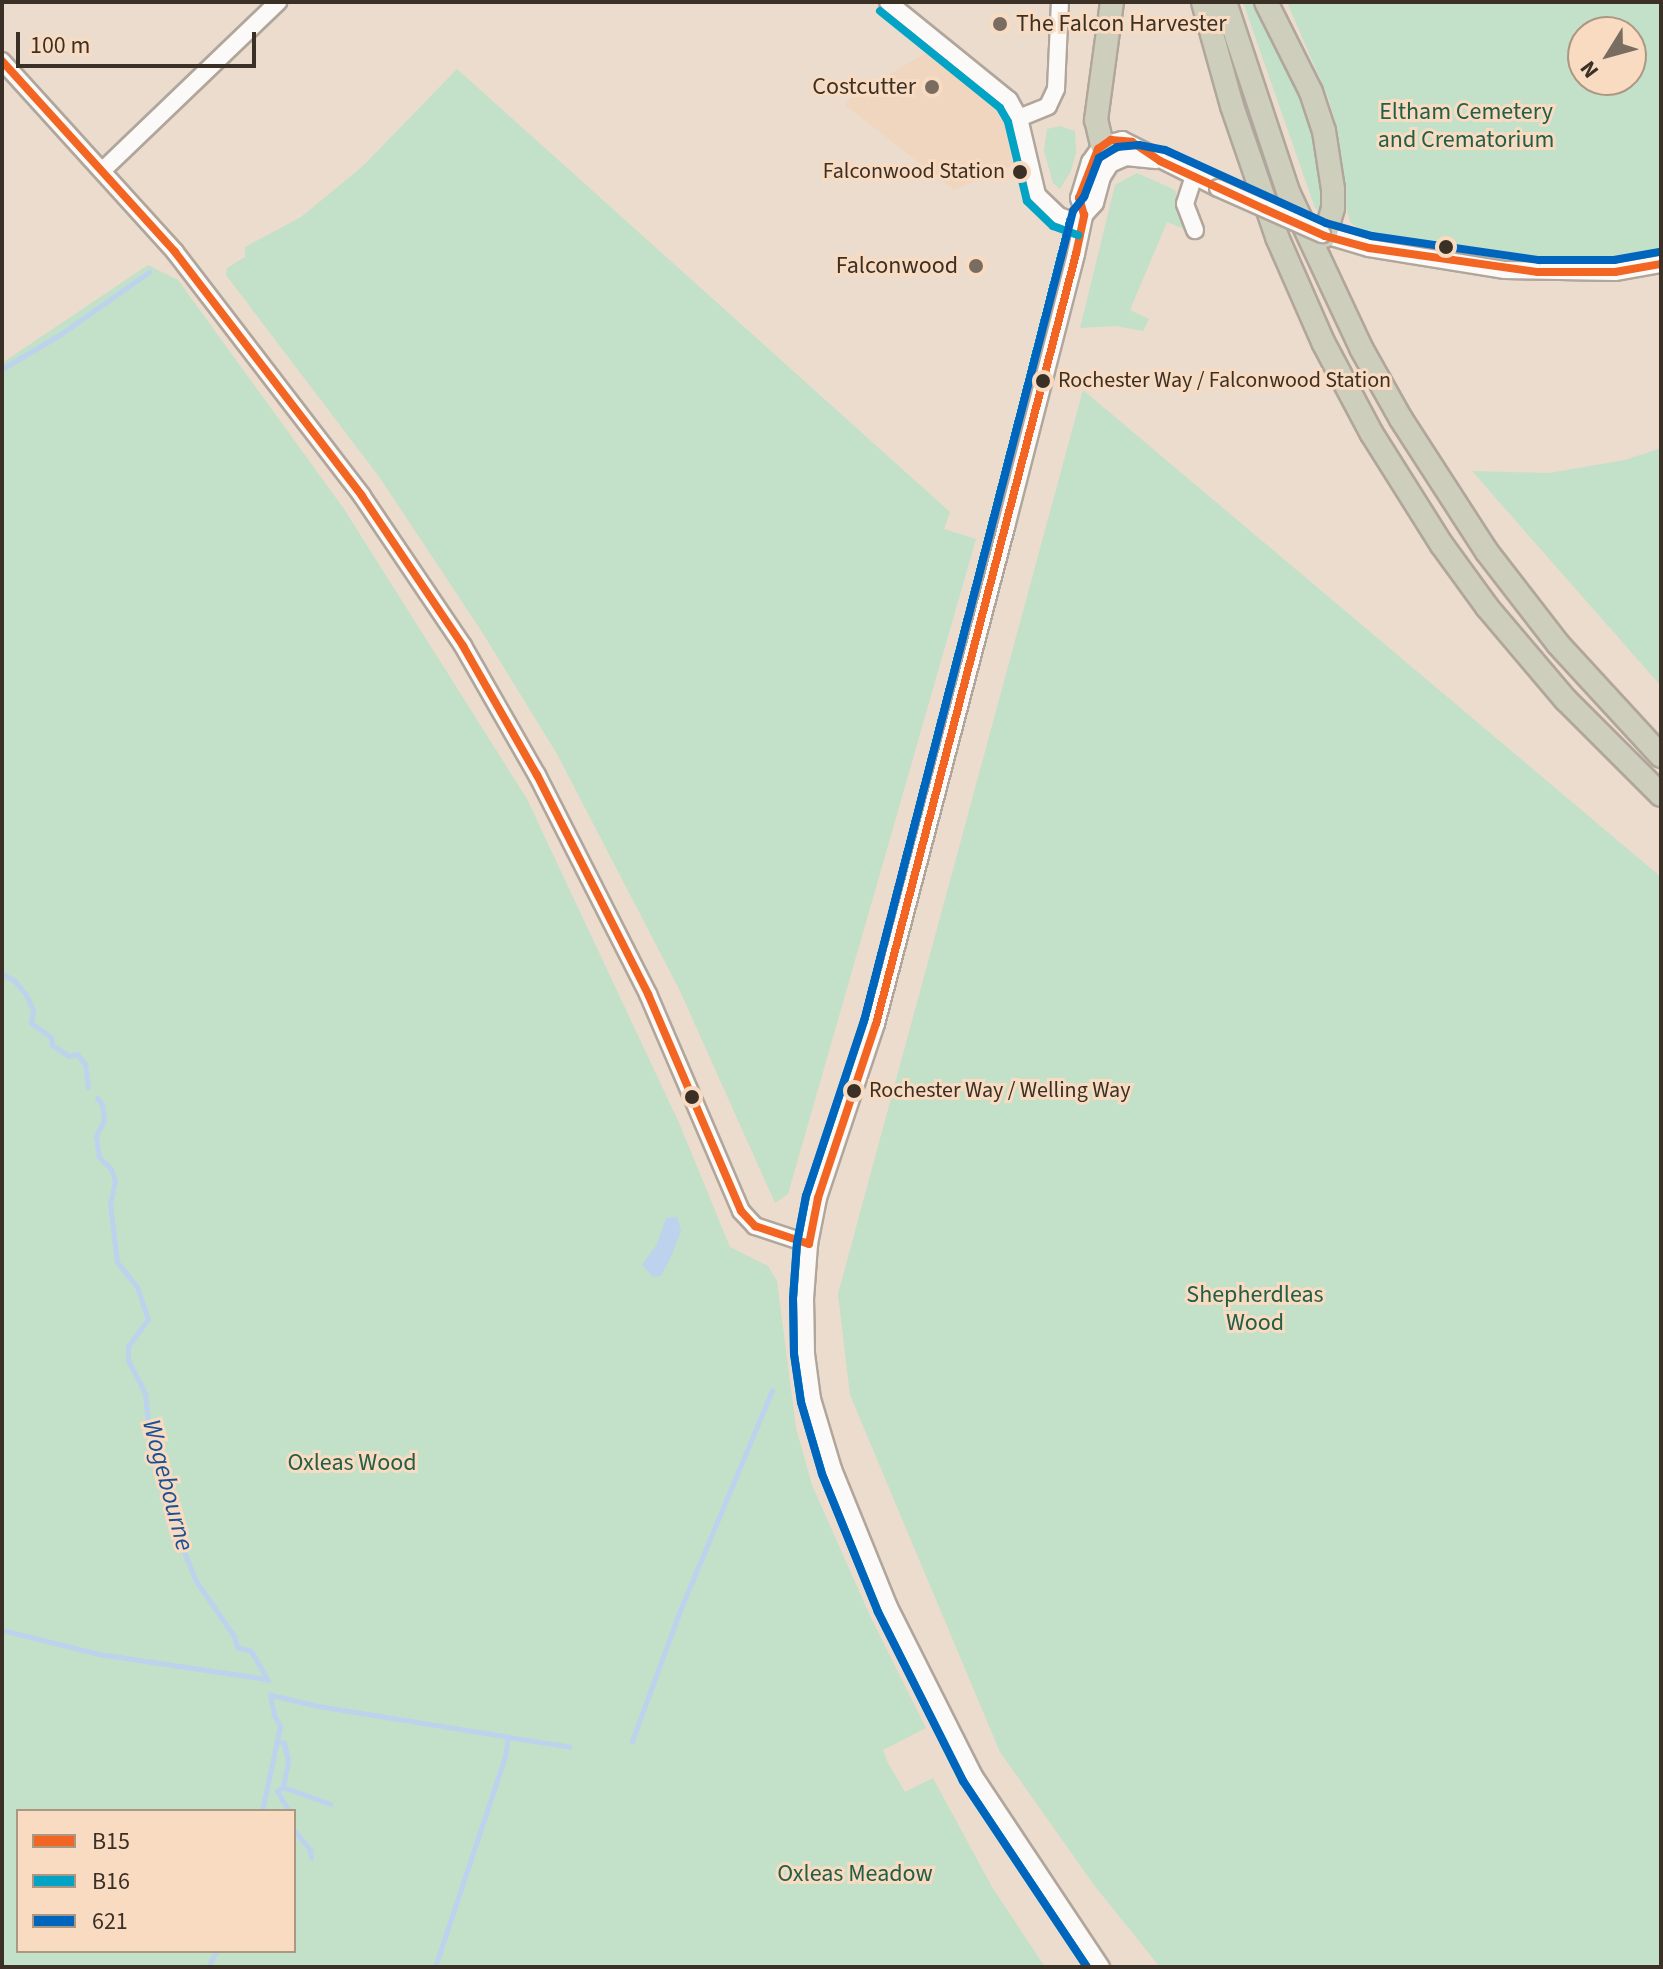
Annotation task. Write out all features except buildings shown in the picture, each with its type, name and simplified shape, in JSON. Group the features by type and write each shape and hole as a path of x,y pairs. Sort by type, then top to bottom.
{"highway":[{"path":"1102,145 1096,120 1112,2"},
{"path":"1203,2 1232,106 1277,237 1323,342 1372,434 1442,545 1506,631 1566,700 1661,795"},
{"path":"1225,2 1289,194 1354,334 1401,419 1487,552 1558,644 1661,756"},
{"path":"1266,2 1311,92 1324,131 1333,189 1333,208 1324,235"}],"street":[{"path":"103,170 278,2"},
{"path":"888,2 1009,100 1019,118 1037,195 1059,216 1083,219"},
{"path":"1019,118 1048,106 1056,89 1060,2"},
{"path":"2,61 103,170 251,346 362,496 463,646 537,775 648,994 741,1211 755,1226 809,1244"},
{"path":"1101,1967 973,1774 889,1607 857,1534 812,1399 806,1354 809,1244 823,1183 876,1024 1074,263 1083,219 1079,198 1090,162 1102,145 1116,139 1132,142 1160,161 1324,235 1369,248 1538,272 1615,272 1661,264"},
{"path":"1083,219 1095,203 1104,172 1113,162 1132,157 1160,161"},
{"path":"1194,176 1185,204 1195,230"}],"shaded area":[{"path":"929,51 986,95 1004,124 1013,165 954,190 845,105 851,97"}],"green space":[{"path":"1243,2 1255,2 1313,124 1327,215 1315,208"},
{"name":"Eltham Cemetery and Crematorium","path":"1287,2 1661,2 1661,258 1563,266 1514,263 1362,231 1350,222 1346,207 1338,134 1329,100"},
{"path":"457,69 950,512 944,529 976,539 788,1194 775,1203 680,991 557,754 482,632 380,478 226,275 227,268 245,257 245,247 301,217 363,166"},
{"path":"1060,126 1075,131 1076,152 1071,171 1060,189 1053,183 1044,151 1047,129"},
{"path":"1137,173 1175,190 1187,230 1167,222 1130,310 1149,319 1143,331 1116,326 1080,328 1115,185"},
{"name":"Oxleas Wood","path":"148,265 178,280 344,509 527,799 680,1125 730,1247 768,1266 777,1281 796,1428 812,1485 871,1618 926,1728 883,1750 888,1763 905,1792 933,1778 992,1887 1045,1967 2,1967 2,363"},
{"name":"Shepherdleas Wood","path":"1083,390 1661,877 1661,1967 1160,1967 1094,1885 1000,1752 850,1395 838,1294"},
{"path":"1661,448 1661,686 1472,471 1549,473 1625,460"}],"water":[{"path":"677,1217 681,1231 671,1257 661,1276 653,1277 642,1265 657,1244 666,1218"}],"waterway":[{"path":"2,369 61,334 149,272"},
{"name":"Wogebourne","path":"2,974 14,980 26,995 33,1010 31,1023 51,1037 52,1045 69,1056 77,1054 85,1064 88,1087"},
{"name":"Wogebourne","path":"97,1098 102,1104 104,1120 96,1136 99,1157 111,1169 115,1181 110,1204 117,1262 137,1287 148,1319 128,1347 128,1360 145,1394 149,1430 168,1488 168,1506 173,1517 182,1522 180,1542 196,1581 234,1636 237,1647 251,1651 268,1681"},
{"path":"632,1741 681,1608 772,1390"},
{"path":"2,1630 99,1654 266,1679"},
{"name":"Wogebourne","path":"262,1809 280,1726 274,1715 270,1694"},
{"path":"271,1695 318,1706 570,1747"},
{"path":"435,1967 505,1757 508,1736"},
{"path":"278,1742 284,1743 288,1761 283,1787 277,1791 288,1809"},
{"path":"283,1787 330,1804"},
{"path":"296,1832 310,1850 311,1858"},
{"name":"Wogebourne","path":"208,1967 215,1953"}],"transit line":[{"name":"B16","path":"880,11 1000,108 1008,122 1027,201 1053,226 1078,235"},
{"name":"B15","path":"2,61 175,252 362,496 463,646 537,775 648,994 741,1211 755,1226 809,1244"},
{"name":"B15","path":"809,1244 818,1198 876,1024 1076,254 1084,215 1079,198 1098,149 1111,140 1132,142 1160,161 1264,209 1325,236 1369,248 1538,272 1615,272 1661,264"},
{"name":"621","path":"1087,1967 963,1781 878,1612 822,1474 801,1402 794,1354 793,1299 797,1243 806,1196 864,1021 1073,211 1084,197 1099,158 1117,147 1139,145 1165,150 1326,223 1372,236 1539,260 1614,260 1659,252"},
{"name":"B16","path":"1070,221 864,1021 806,1196 797,1243 793,1299 794,1354 801,1402 822,1474 878,1612 963,1781 1087,1967"}],"place":[{"name":"The Falcon Harvester","path":"1000,24"},
{"name":"Costcutter","path":"932,87"},
{"name":"Falconwood Station","path":"1020,172"},
{"name":"Falconwood","path":"976,266"},
{"name":"Rochester Way / Falconwood Station","path":"1043,381"},
{"name":"Rochester Way / Welling Way","path":"854,1091"}],"park label":[{"name":"Oxleas Meadow","path":"855,1874"}]}
